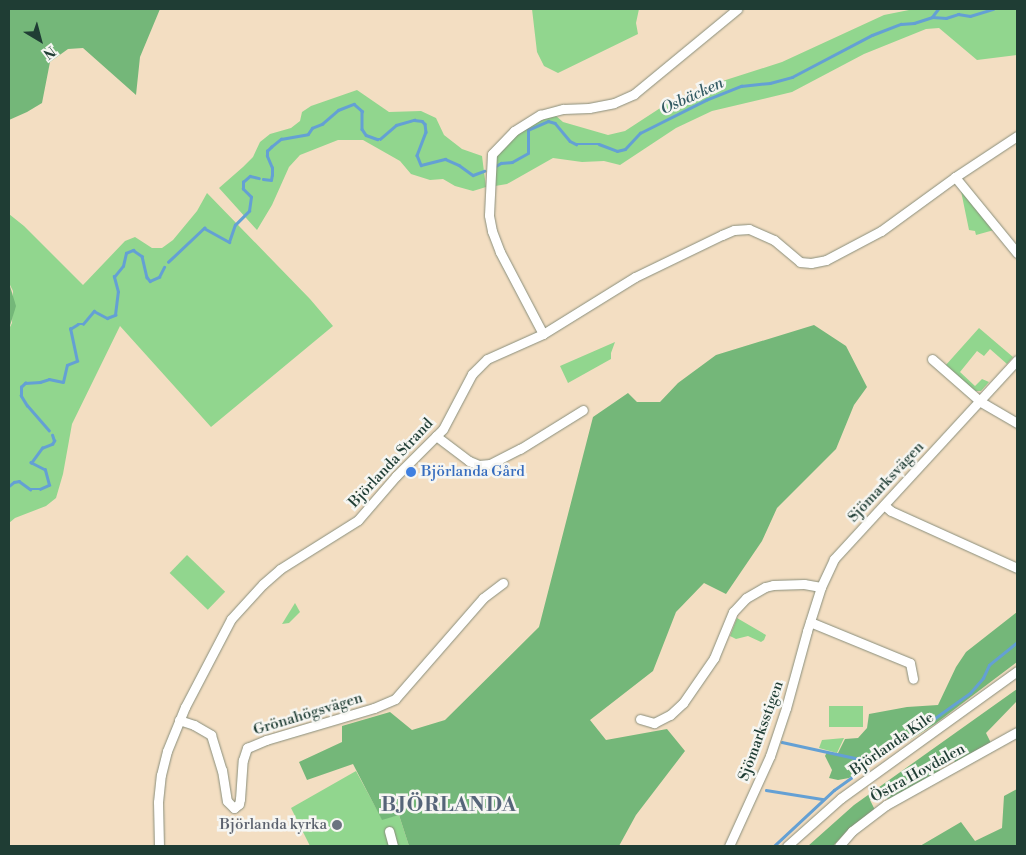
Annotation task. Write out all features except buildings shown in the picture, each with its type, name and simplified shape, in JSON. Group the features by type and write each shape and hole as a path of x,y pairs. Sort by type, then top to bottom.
{"street":[{"path":"543,334 500,252 492,231 489,215 492,154 514,131 540,115 563,108 608,104 634,94 737,9"},
{"name":"Björlanda Strand","path":"159,846 161,775 179,720 230,622 248,599 280,569 358,520 396,476 436,436 449,420 455,405 478,366 492,355 543,334 656,266 734,230 750,229 766,236 800,262 810,263 826,260 881,231 1017,136"},
{"path":"956,177 1017,253"},
{"path":"932,359 981,402 1017,423"},
{"name":"Sjömarksvägen","path":"821,587 839,552 981,402 1017,360"},
{"path":"436,436 469,461 479,465 490,464 520,449 583,410"},
{"path":"884,505 891,511 1017,568"},
{"name":"Grönahögsvägen","path":"179,720 194,725 211,735 222,770 227,801 234,808 239,804 243,760 247,748 266,740 374,708 395,699 483,598 502,583"},
{"path":"640,719 654,723 670,715 683,703 714,658 733,612 746,598 765,587 773,585 804,584 821,587"},
{"name":"Sjömarksstigen","path":"729,846 770,756 821,587"},
{"path":"810,622 910,663 913,679"},
{"name":"Björlanda Kile","path":"788,846 842,798 1017,671"},
{"name":"Östra Hovdalen","path":"838,846 852,831 880,809 1017,732"},
{"path":"389,831 393,846"}],"green space":[{"path":"9,9 160,9 140,57 136,95 83,48 68,49 50,62 42,103 9,120"},
{"path":"532,9 639,9 636,23 638,34 558,73 544,66 537,52"},
{"path":"914,9 1017,9 1017,55 977,60 939,28 926,29 864,54 792,92 712,111 676,128 620,165 604,161 582,162 553,158 507,184 495,186 494,158 509,141 529,126 549,117 555,115 563,122 608,135 625,131 671,101 707,86 782,62 884,15"},
{"path":"357,90 389,112 421,111 436,118 444,135 462,149 482,156 486,187 473,191 455,186 443,179 430,180 411,174 400,161 363,140 338,140 300,155 289,167 272,205 257,230 219,188 253,157 260,142 270,134 291,128 300,121 302,112 311,106"},
{"path":"961,191 994,230 976,235 975,231 969,230"},
{"path":"207,193 310,299 333,326 211,427 120,326 72,424 63,474 56,498 46,506 15,518 9,523 9,329 12,323 13,291 9,283 9,214 24,226 83,285 125,241 135,237 152,248 162,248 173,240 197,211"},
{"path":"9,283 16,306 9,329"},
{"path":"814,325 846,346 867,387 854,405 836,449 777,508 762,541 726,594 704,583 676,612 653,671 590,720 606,740 667,729 685,751 636,815 619,846 409,846 399,815 382,820 353,764 307,780 299,762 342,742 342,726 390,712 412,730 445,720 539,627 593,417 628,393 637,402 660,402 678,383 716,355"},
{"path":"979,328 1013,357 1007,364 990,349 984,356 977,351 960,372 975,386 982,379 989,382 981,391 972,391 945,366"},
{"path":"615,342 611,359 568,383 560,366"},
{"path":"187,555 225,592 208,610 170,573"},
{"path":"295,603 300,612 289,623 282,624"},
{"path":"1017,612 1017,662 935,724 849,778 838,780 829,778 832,770 825,756 827,752 837,755 845,739 858,738 867,728 869,714 907,707 938,705 956,667 966,652"},
{"path":"737,618 766,635 764,640 761,642 748,636 736,639 730,636"},
{"path":"1017,689 1017,701 986,733 992,745 956,764 951,756 938,756 935,763 941,772 889,801 883,791 870,800 875,810 849,829 833,846 808,846 854,805"},
{"path":"829,706 863,706 863,727 829,727"},
{"path":"844,738 837,753 819,748 822,740"},
{"path":"356,771 382,819 399,815 409,846 310,846 291,808"},
{"path":"1017,789 1017,846 920,846 961,822 975,841 1002,828 1004,796"}],"waterway":[{"name":"Osbäcken","path":"494,167 501,163 512,162 528,153 528,130 548,121 555,123 570,141 576,144 599,144 617,151 625,149 640,133 706,100 741,86 770,83 792,77 872,35 901,24 914,23 932,17 938,9"},
{"name":"Osbäcken","path":"932,17 946,18 958,14 970,16 993,9"},
{"name":"Osbäcken","path":"263,179 271,180 272,168 267,156 267,151 271,147 281,139 308,134 312,128 322,124 338,110 354,104 362,111 362,129 366,135 377,139 380,139 396,125 414,120 422,121 425,124 426,132 417,155 421,165 445,159 459,165 473,175 484,171"},
{"name":"Osbäcken","path":"168,262 204,228 229,242 235,225 249,211 251,197 243,189 243,182 250,176 259,178"},
{"name":"Osbäcken","path":"49,431 27,406 21,396 21,387 25,383 49,379 63,382 67,365 77,361 70,329 78,324 83,324 94,311 107,318 115,315 118,292 114,277 123,266 126,253 133,250 142,256 147,277 150,281 159,277 164,267"},
{"name":"Osbäcken","path":"9,486 19,481 30,489 40,489 49,485 45,470 31,463 42,448 52,444 54,441 52,435"},
{"path":"774,846 834,790 970,693 983,678 989,665 1017,642"},
{"path":"782,742 873,762"},
{"path":"766,790 823,799"}],"place":[{"name":"Björlanda Gård","path":"411,472"},
{"name":"Björlanda kyrka","path":"337,825"}],"district":[{"name":"BJÖRLANDA","path":"449,805"}]}
